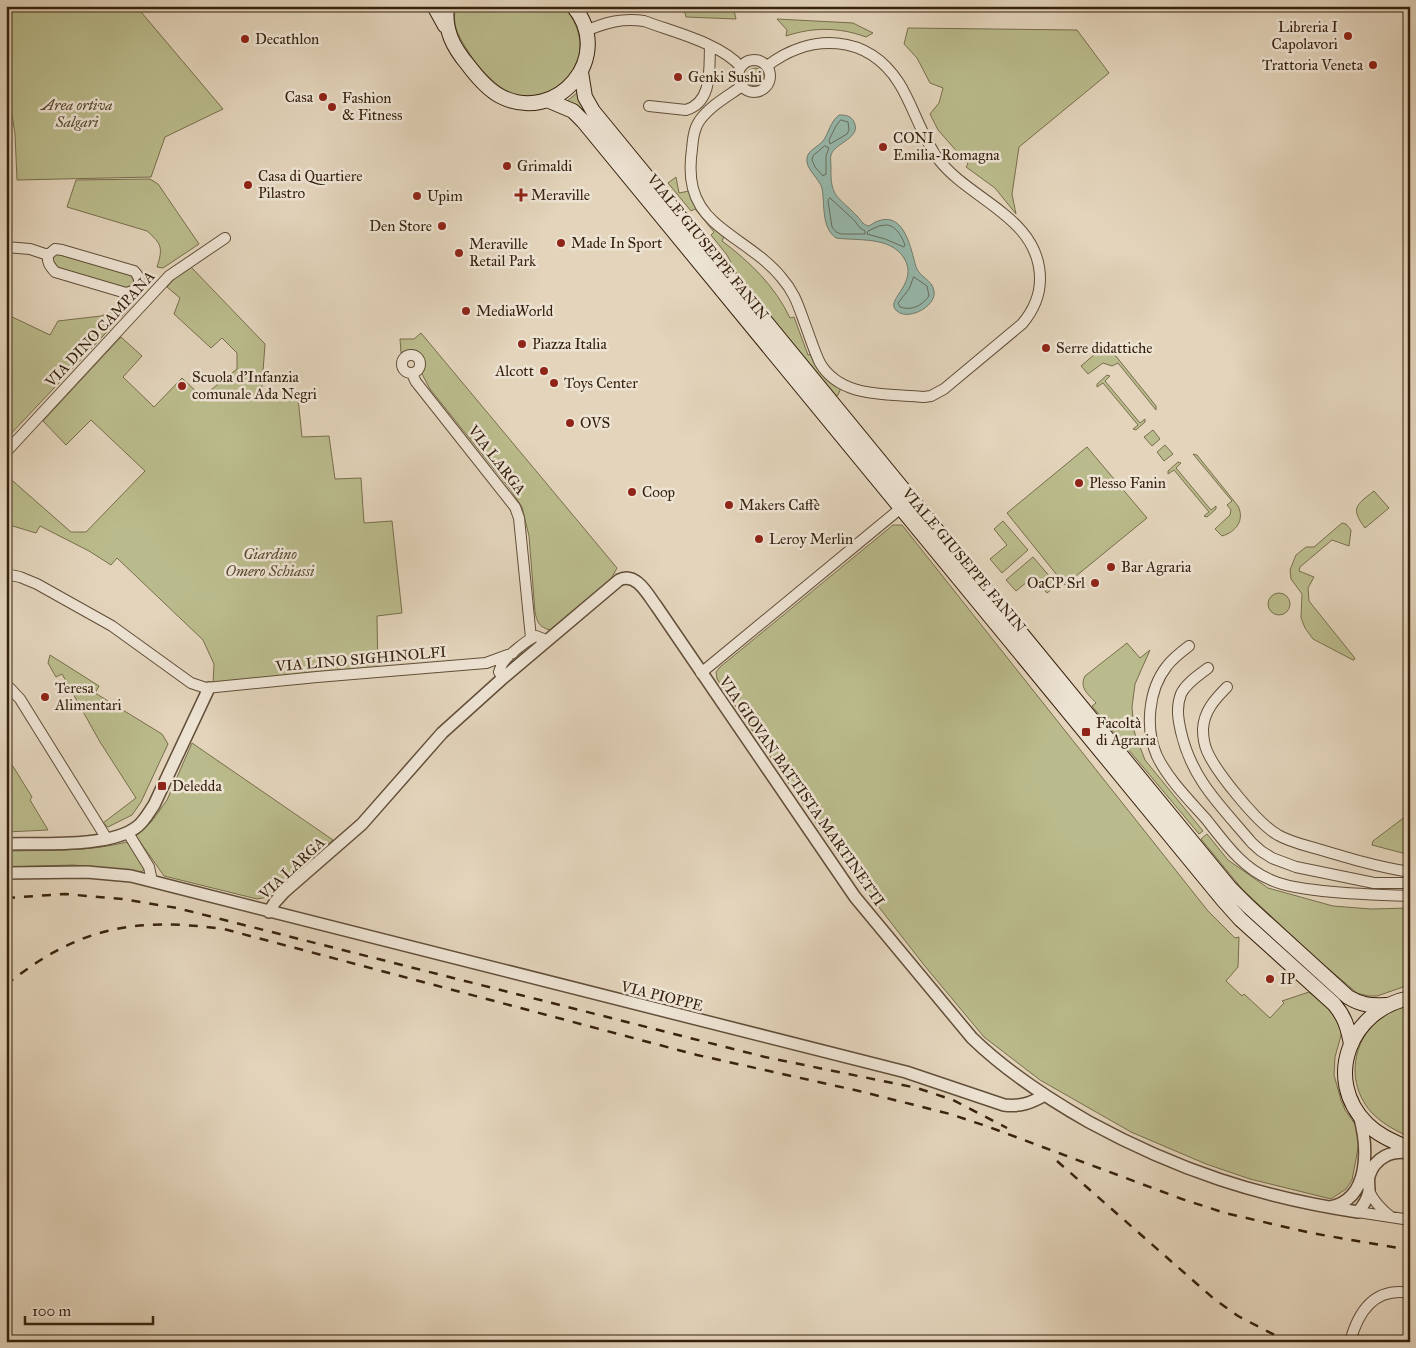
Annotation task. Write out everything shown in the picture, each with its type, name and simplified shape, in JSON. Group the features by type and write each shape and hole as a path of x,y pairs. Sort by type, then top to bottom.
{"main road":[{"path":"434,6 458,54 483,84 500,96 513,101 532,103 546,100 565,90 580,72 586,61 588,51 586,31 583,21 573,6"},
{"path":"447,6 447,29"},
{"name":"VIALE GIUSEPPE FANIN","path":"580,72 585,98 593,111 1055,685 1223,900 1240,919 1343,1014 1348,1025 1351,1044"},
{"name":"VIALE GIUSEPPE FANIN","path":"546,100 568,108 580,116 901,508 1230,888 1348,997 1359,1004 1370,1006 1386,1005"},
{"path":"1410,998 1386,1005 1368,1018 1359,1029 1351,1044 1346,1062 1349,1096 1358,1114 1375,1131 1410,1149"}],"street":[{"path":"586,31 616,21 644,22 710,46 729,55 741,66"},
{"path":"742,86 708,112 695,129 690,168 694,192 700,204 714,222 765,260 782,278 797,301 820,364 838,383 867,392 924,397 931,396 944,389 1022,324 1032,310 1039,293 1040,274 1039,263 1031,243 1021,229 1007,215 969,189 947,170 932,151 896,78 875,58 851,46 838,43 821,43 794,49 780,56 767,66"},
{"path":"649,106 686,110 691,109 703,98 707,90 710,46"},
{"path":"754,60 763,62 767,66 771,75 766,88 756,92 746,90 742,86 738,76 744,63 754,60"},
{"name":"VIA DINO CAMPANA","path":"6,452 170,276 225,238"},
{"path":"6,247 30,249 48,255"},
{"path":"55,249 62,250 134,271 138,276 138,288 133,292 126,293 55,272 49,266 47,261 48,255 55,249"},
{"name":"VIA LARGA","path":"412,374 416,382 515,507 519,518 531,638"},
{"path":"701,673 901,508"},
{"path":"6,574 37,584 104,622 191,683 209,688 154,805 137,827 128,833 107,839 80,842 6,844"},
{"name":"VIA LARGA","path":"6,874 111,873 152,881 269,912 284,892 362,824 442,733 546,640 619,580 624,578"},
{"name":"VIA GIOVAN BATTISTA MARTINETTI","path":"624,578 633,579 642,587 657,607 855,897 972,1038 1016,1076 1109,1132 1183,1168 1261,1193 1328,1208 1410,1220"},
{"path":"502,678 499,672 502,663 513,653 536,636 546,640"},
{"path":"1189,646 1173,658 1159,677 1151,708 1152,742 1158,758 1172,778 1242,864 1272,881 1303,889 1363,895 1410,896"},
{"name":"VIA LINO SIGHINOLFI","path":"209,688 317,676 486,663 513,653"},
{"path":"1208,668 1181,693 1177,709 1184,744 1190,762 1198,777 1252,843 1272,858 1296,867 1374,883 1410,883"},
{"path":"6,684 20,699 107,839"},
{"path":"1228,687 1213,700 1205,716 1204,740 1208,752 1224,776 1268,828 1287,839 1376,866 1410,872"},
{"path":"128,833 149,867 152,881"},
{"name":"VIA PIOPPE","path":"269,912 906,1072 1004,1105 1028,1104 1045,1095"},
{"path":"1358,1114 1364,1132 1365,1150 1362,1172 1355,1193 1358,1212"},
{"path":"1358,1212 1366,1200 1369,1191 1370,1174 1381,1158 1392,1153 1410,1153"},
{"path":"1369,1191 1374,1201 1392,1218"},
{"path":"1328,1208 1340,1204 1355,1193"},
{"path":"1351,1338 1361,1312 1374,1299 1388,1294 1410,1293"}],"green space":[{"name":"Area ortiva Salgari","path":"6,6 136,6 223,109 165,137 151,177 17,180 15,134 6,76"},
{"path":"456,6 564,6 573,20 579,37 578,59 573,70 566,79 547,92 524,96 507,91 482,70 465,47 455,25"},
{"path":"683,6 733,6 736,19 686,17"},
{"path":"777,19 853,23 873,33 866,37 846,31 826,29 786,36 787,30"},
{"path":"908,28 1077,30 1109,73 1019,147 1012,194 1016,214 995,188 966,167 968,164 938,130 930,114 939,103 943,88 930,83 917,58 904,44"},
{"path":"755,68 761,71 764,77 761,83 755,86 749,83 746,77 749,71"},
{"path":"578,92 625,160 623,162 566,102"},
{"path":"676,177 679,193 689,191 695,205 703,216 712,227 724,236 722,241 761,275 777,295 790,318 794,317 808,355 813,354 841,388 838,395 836,396 741,282 727,255 711,235 714,232 695,209 691,211 668,183"},
{"path":"150,179 158,184 199,244 163,268 157,267 160,247 156,239 147,231 67,207 76,180"},
{"path":"55,252 132,273 136,278 132,290 56,269 51,265 52,256"},
{"name":"Giardino Omero Schiassi","path":"191,267 265,344 261,399 298,398 302,437 329,436 335,479 361,478 364,523 392,521 402,613 377,616 378,675 213,684 214,664 203,640 117,558 111,565 89,551 40,526 36,533 6,524 6,475 71,532 86,532 145,471 91,420 66,445 43,421 121,337 142,356 123,377 154,407 182,378 202,397 237,369 237,353 222,338 211,348 174,314 180,298 167,287 178,275"},
{"path":"131,299 136,301 6,439 6,314 50,335 58,321 101,316 119,309"},
{"path":"421,333 617,568 611,579 550,630 541,626 535,612 529,536 522,507 510,489 430,389 422,374 424,360 422,357 412,350 401,353 400,339 414,339"},
{"path":"1103,352 1115,355 1156,406 1156,410 1118,363 1112,366 1103,363 1088,374 1081,366 1095,354"},
{"path":"1107,375 1110,376 1105,381 1140,423 1145,419 1145,422 1136,430 1133,429 1138,425 1103,383 1097,387 1097,384"},
{"path":"1153,430 1160,439 1152,446 1144,437"},
{"path":"1165,445 1173,454 1164,461 1157,452"},
{"path":"1087,447 1147,518 1065,585 1007,513"},
{"path":"1193,454 1197,455 1240,511 1238,525 1231,532 1222,536 1215,529 1230,515 1231,510 1227,505 1232,501"},
{"path":"1178,462 1181,463 1176,468 1211,510 1216,506 1216,509 1207,517 1204,516 1209,512 1174,470 1168,474 1168,471"},
{"path":"1374,491 1389,508 1365,528 1358,516 1357,507"},
{"path":"1003,521 1028,550 1002,573 990,559 1007,545 994,529"},
{"path":"1342,523 1346,524 1351,530 1349,546 1332,540 1300,567 1299,571 1314,577 1308,588 1309,601 1354,657 1355,659 1353,660 1313,639 1305,628 1301,618 1302,594 1291,579 1290,570 1296,555 1306,547 1314,547"},
{"path":"893,525 902,525 1208,911 1235,938 1239,937 1238,967 1226,981 1242,996 1244,994 1270,1018 1284,1003 1282,1001 1309,992 1334,1012 1342,1032 1335,1057 1334,1075 1345,1110 1355,1124 1360,1138 1352,1180 1346,1189 1331,1199 1250,1179 1206,1164 1131,1132 1040,1080 984,1037 924,965 836,852 717,679 716,672 720,667"},
{"path":"1033,557 1057,585 1047,593 1033,577 1016,591 1006,580"},
{"path":"1279,593 1287,596 1290,604 1287,612 1279,615 1271,612 1268,604 1271,596"},
{"path":"1127,643 1140,658 1150,650 1135,684 1132,707 1134,731 1145,760 1203,831 1199,834 1092,706 1096,703 1087,694 1084,687 1083,680 1085,676"},
{"path":"50,655 99,686 95,693 162,734 168,744 141,802 132,815 108,827 103,823 136,798 100,742 62,674 56,677 48,663"},
{"path":"192,743 333,840 268,897 257,899 164,876 136,836 152,821 167,800"},
{"path":"6,755 32,797 30,800 48,830 6,832"},
{"path":"1410,813 1410,855 1372,845 1373,841"},
{"path":"1207,834 1228,860 1268,888 1333,906 1371,909 1410,908 1410,971 1406,986 1377,996 1357,993 1317,959 1242,889 1201,839"},
{"path":"127,842 145,867 141,872 74,865 6,867 6,851 82,849"},
{"path":"1410,1006 1410,1137 1391,1128 1374,1115 1364,1102 1357,1087 1355,1072 1356,1057 1361,1042 1369,1029 1395,1009"}],"water":[{"path":"839,115 845,115 853,120 855,131 831,155 831,177 834,191 836,196 866,225 868,226 877,221 887,219 901,227 909,242 918,271 931,284 934,291 931,303 913,314 900,313 895,309 894,305 908,275 908,267 898,251 891,246 873,241 836,238 828,228 824,215 822,188 808,166 807,158 811,151 823,141"}],"railway":[{"path":"6,898 65,894 122,899 177,908 765,1057 917,1088 953,1100 1007,1128"},
{"path":"6,985 32,965 58,950 108,931 134,926 162,925 224,929 697,1055 859,1091 950,1114 1225,1213 1311,1233 1410,1250"},
{"path":"1057,1161 1213,1298 1238,1316 1288,1342"}],"place":[{"name":"Libreria I Capolavori","path":"1348,36"},
{"name":"Decathlon","path":"245,39"},
{"name":"Trattoria Veneta","path":"1373,65"},
{"name":"Genki Sushi","path":"678,77"},
{"name":"Casa","path":"323,97"},
{"name":"Fashion & Fitness","path":"332,107"},
{"name":"CONI Emilia-Romagna","path":"883,147"},
{"name":"Grimaldi","path":"507,166"},
{"name":"Casa di Quartiere Pilastro","path":"248,185"},
{"name":"Meraville","path":"521,195"},
{"name":"Upim","path":"417,196"},
{"name":"Den Store","path":"442,226"},
{"name":"Made In Sport","path":"561,243"},
{"name":"Meraville Retail Park","path":"459,253"},
{"name":"MediaWorld","path":"466,311"},
{"name":"Piazza Italia","path":"522,344"},
{"name":"Serre didattiche","path":"1046,348"},
{"name":"Alcott","path":"544,371"},
{"name":"Toys Center","path":"554,383"},
{"name":"Scuola d'Infanzia comunale Ada Negri","path":"182,386"},
{"name":"OVS","path":"570,423"},
{"name":"Plesso Fanin","path":"1079,483"},
{"name":"Coop","path":"632,492"},
{"name":"Makers Caffè","path":"729,505"},
{"name":"Leroy Merlin","path":"759,539"},
{"name":"Bar Agraria","path":"1111,567"},
{"name":"OaCP Srl","path":"1095,583"},
{"name":"Teresa Alimentari","path":"45,697"},
{"name":"Facoltà di Agraria","path":"1086,732"},
{"name":"Deledda","path":"162,786"},
{"name":"IP","path":"1270,979"}]}
